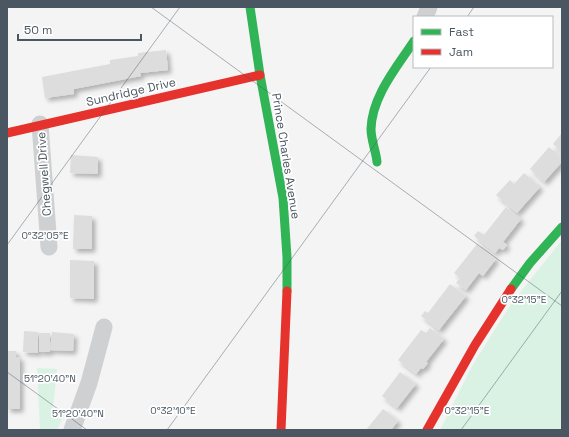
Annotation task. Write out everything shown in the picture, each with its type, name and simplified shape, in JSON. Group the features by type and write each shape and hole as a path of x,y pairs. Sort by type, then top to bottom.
{"street":[{"name":"Prince Charles Avenue","path":"250,7 260,75 283,198 287,257 287,308 281,430"},
{"path":"378,162 371,128 376,105 413,43"},
{"name":"Sundridge Drive","path":"7,133 40,124 260,75"},
{"name":"Chegwell Drive","path":"40,124 49,247"},
{"path":"427,430 480,336 530,263 562,227"},
{"path":"72,430 89,384 104,327"}],"green space":[{"path":"562,240 562,430 440,430 472,366 511,304"},
{"path":"37,368 57,369 53,409 65,413 57,430 40,430"}],"building":[{"path":"166,50 168,70 140,73 141,76 74,89 74,94 45,98 42,77 110,64 110,60 138,56 138,53"},
{"path":"562,133 562,152 553,144"},
{"path":"549,147 562,158 562,162 544,182 530,169"},
{"path":"71,155 98,157 98,174 70,173"},
{"path":"524,173 540,187 517,213 496,195 510,180 514,184"},
{"path":"506,207 521,219 503,242 507,245 503,250 499,248 495,253 474,236 478,231 484,235"},
{"path":"74,215 92,216 92,249 73,249"},
{"path":"477,244 496,259 483,276 479,273 466,290 456,283 460,278 454,273"},
{"path":"70,260 94,261 94,299 70,298"},
{"path":"450,284 466,296 439,330 421,316 425,311 428,313"},
{"path":"430,328 444,339 426,362 428,363 416,374 398,360 421,330 426,333"},
{"path":"24,331 38,332 38,353 23,352"},
{"path":"52,332 74,334 73,351 50,350"},
{"path":"39,333 50,333 50,352 39,352"},
{"path":"7,351 16,351 16,357 20,357 20,409 7,409"},
{"path":"400,372 416,384 397,408 382,396"},
{"path":"383,409 398,421 391,430 366,430"}],"traffic: fast":[{"path":"250,7 260,75 283,198 287,257 287,291"},
{"path":"377,162 371,129 372,117 386,82 413,42"},
{"path":"511,289 530,263 562,227"}],"traffic: jam":[{"path":"7,133 260,75"},
{"path":"427,430 475,345 511,289"},
{"path":"281,430 287,291"}]}
